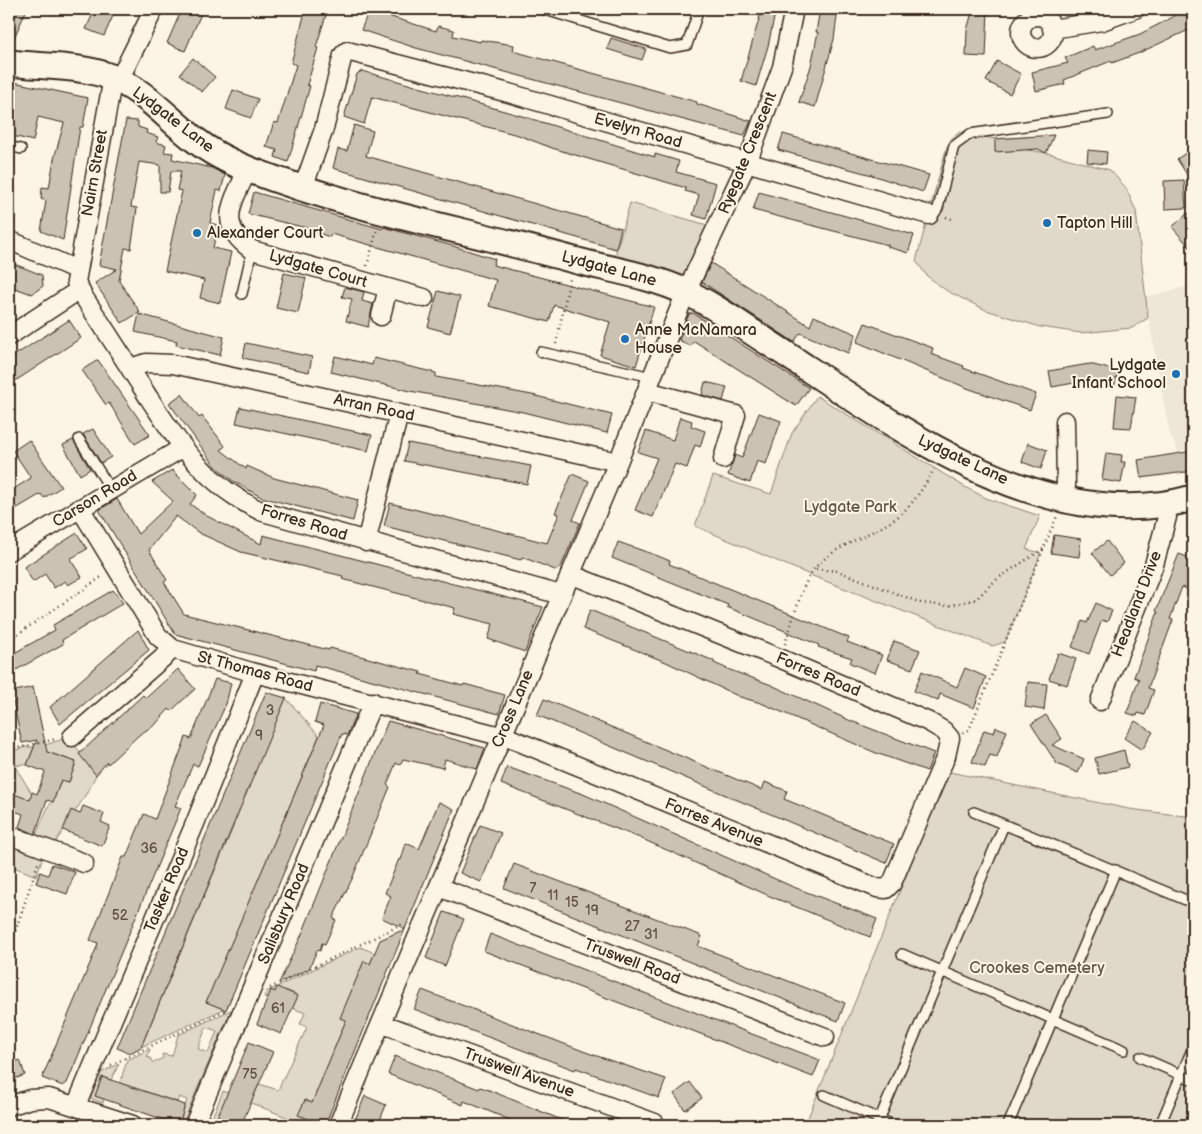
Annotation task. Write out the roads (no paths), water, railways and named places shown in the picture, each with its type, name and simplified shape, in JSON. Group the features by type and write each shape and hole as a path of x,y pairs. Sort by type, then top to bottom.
{"street":[{"name":"Nairn Street","path":"77,270 116,79 154,9"},
{"name":"Ryegate Crescent","path":"686,292 747,164 782,67 794,9"},
{"path":"1052,29 1102,21 1135,9"},
{"name":"Evelyn Road","path":"303,188 324,129 343,54 347,51 505,92 747,164 929,215"},
{"name":"Lydgate Lane","path":"9,63 75,69 116,79 140,93 196,141 213,152 248,169 303,188 382,211 574,260 686,292 731,318 898,428 943,453 1014,483 1062,498 1120,506 1165,505 1193,498"},
{"name":"Lydgate Court","path":"248,169 230,208 229,222 233,234 252,250 424,298"},
{"path":"9,240 77,270"},
{"name":"Forres Road","path":"77,270 76,282 79,290 182,448 215,483 251,507 293,522 561,595"},
{"name":"Lydgate Court","path":"381,316 388,288"},
{"path":"9,336 79,290"},
{"name":"Cross Lane","path":"338,1125 383,1024 618,462 686,292"},
{"name":"Arran Road","path":"130,368 146,363 161,362 618,462"},
{"path":"649,384 736,415 722,459"},
{"path":"366,542 399,414"},
{"path":"1062,498 1066,486 1065,421"},
{"name":"Carson Road","path":"9,550 182,448"},
{"name":"Headland Drive","path":"1100,701 1154,565 1167,516 1165,505"},
{"name":"St Thomas Road","path":"80,508 158,636 173,649 255,673 502,736"},
{"name":"Forres Road","path":"570,574 780,658 930,722 944,731 950,738 946,756 907,852"},
{"path":"72,737 173,649"},
{"name":"Tasker Road","path":"76,1106 255,673"},
{"name":"Salisbury Road","path":"194,1125 255,986 373,702"},
{"name":"Forres Avenue","path":"502,736 877,888 886,889 892,883 907,852"},
{"path":"9,835 84,863"},
{"name":"Truswell Road","path":"439,887 825,1036"},
{"name":"Truswell Avenue","path":"383,1024 655,1123"},
{"path":"9,1106 40,1098 76,1106 133,1125"}],"lane":[{"path":"542,9 670,48 680,48 687,45 699,9"},
{"path":"929,215 935,213 938,208 954,146 970,134 1108,114"},
{"path":"9,146 21,150"},
{"path":"242,294 252,250"},
{"path":"541,352 554,354 649,384"},
{"path":"79,439 111,490"},
{"path":"974,812 1193,903"},
{"path":"878,1122 1004,824"},
{"path":"1008,1125 1116,870"},
{"path":"902,954 1054,1018 1124,1050"},
{"path":"1160,1125 1193,1047"},
{"path":"1140,1057 1193,1080"},
{"path":"824,1095 878,1122 894,1125"}],"place":[{"name":"Tapton Hill","path":"1047,223"},
{"name":"Alexander Court","path":"197,233"},
{"name":"Anne McNamara House","path":"625,339"},
{"name":"Lydgate Infant School","path":"1176,374"}],"park label":[{"name":"Lydgate Park","path":"850,507"},
{"name":"Crookes Cemetery","path":"1037,968"}]}
